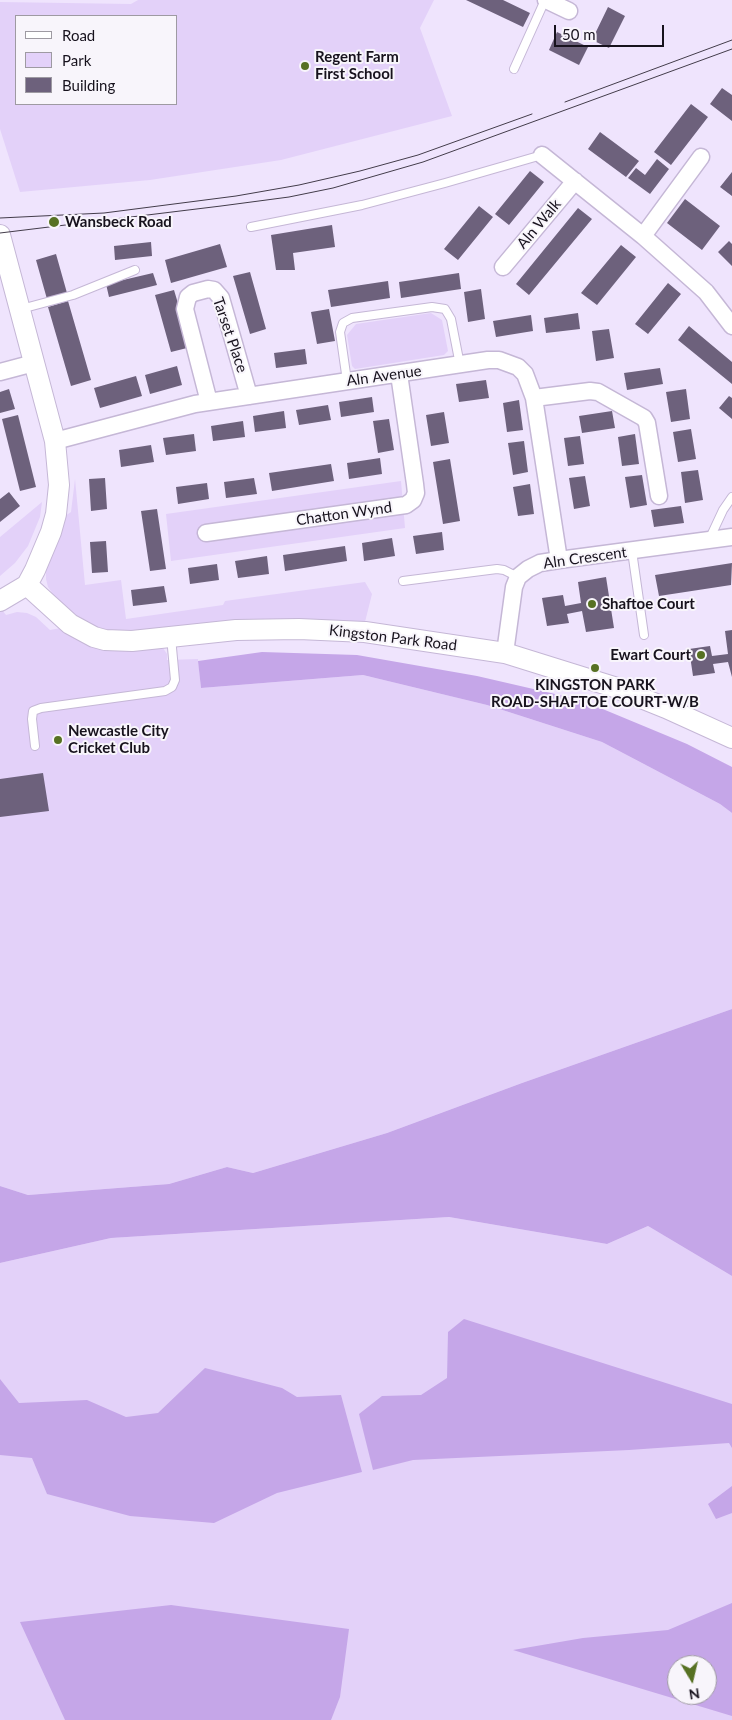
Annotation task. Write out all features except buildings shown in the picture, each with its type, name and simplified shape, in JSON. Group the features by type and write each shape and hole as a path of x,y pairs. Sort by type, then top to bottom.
{"street":[{"path":"545,0 569,11"},
{"path":"542,154 643,236 706,292 732,326"},
{"path":"643,236 701,157"},
{"name":"Aln Walk","path":"503,267 575,181"},
{"path":"0,235 55,441 60,485 56,514 41,557 26,585 0,600"},
{"name":"Tarset Place","path":"209,402 185,309 188,297 193,293 208,289 214,290 221,298 249,396"},
{"name":"Aln Avenue","path":"55,441 183,407 209,402 488,360 509,362 525,374 534,398 559,560"},
{"path":"0,372 34,363"},
{"name":"Chatton Wynd","path":"206,533 406,505 413,500 416,493 399,374"},
{"path":"534,398 590,391 598,392 644,418 647,423 659,496"},
{"name":"Aln Crescent","path":"518,577 528,568 559,560 732,537"},
{"path":"505,653 514,587 518,577"},
{"name":"Kingston Park Road","path":"26,585 70,624 94,637 116,642 236,630 299,628 365,632 505,653 614,687 732,738"}],"lane":[{"path":"514,69 545,0"},
{"path":"250,227 362,205 446,184 542,154"},
{"path":"20,310 73,295 135,270"},
{"path":"347,381 340,332 343,323 352,318 432,307 445,309 451,319 460,365"},
{"path":"709,540 723,510 732,497"},
{"path":"632,551 644,635"},
{"path":"403,581 497,569 504,570 518,577"},
{"path":"36,746 32,718 33,711 41,708 165,691 172,687 175,680 171,638"}],"green space":[{"name":"Regent Farm First School","path":"138,0 434,0 420,28 452,116 281,160 150,180 20,192 0,129 0,2 131,4"},
{"path":"431,313 442,320 448,351 444,355 355,369 352,366 347,335 356,324"},
{"path":"75,479 85,585 121,580 126,619 223,605 225,601 365,582 372,594 364,626 115,632 97,627 66,608 48,587 46,579 46,569 65,516 71,512"},
{"path":"401,481 405,528 171,561 166,514"},
{"path":"42,502 40,517 28,546 15,563 0,576 0,537"},
{"path":"0,610 6,615 17,612 27,613 36,617 50,630 61,628 106,650 122,651 163,648 167,654 167,660 198,659 201,688 363,675 487,705 602,742 720,804 732,813 732,1009 387,1133 253,1173 227,1167 169,1184 28,1195 0,1186"},
{"path":"449,1217 607,1244 648,1226 732,1276 732,1720 0,1720 0,1263 111,1238"}],"shaded area":[{"path":"262,652 357,655 477,676 581,700 687,744 732,767 732,813 720,804 602,742 487,705 363,675 201,688 198,661"},
{"path":"732,1009 732,1276 648,1226 607,1244 449,1217 111,1238 0,1263 0,1186 28,1195 169,1184 227,1167 253,1173 387,1133"},
{"path":"464,1319 732,1404 732,1448 729,1443 629,1450 413,1460 373,1470 359,1414 382,1396 421,1395 447,1378 448,1332"},
{"path":"205,1368 282,1388 297,1397 341,1395 362,1472 277,1493 214,1523 130,1516 47,1494 32,1458 0,1455 0,1379 19,1403 87,1400 126,1417 158,1413"},
{"path":"732,1486 732,1513 716,1519 708,1504"},
{"path":"732,1603 732,1716 696,1705 717,1705 717,1655 667,1655 667,1696 513,1650 583,1638 668,1630"},
{"path":"171,1605 349,1629 340,1697 331,1720 65,1720 20,1622"}],"tram line":[{"path":"565,102 732,40"},
{"path":"0,233 289,197 333,188 423,162 732,49"},
{"path":"0,218 104,213 236,196 299,185 418,155 532,114"}],"place":[{"name":"Regent Farm First School","path":"305,66"},
{"name":"Wansbeck Road","path":"54,222"},
{"name":"Shaftoe Court","path":"592,604"},
{"name":"Ewart Court","path":"701,655"},
{"name":"KINGSTON PARK ROAD-SHAFTOE COURT-W/B","path":"595,668"},
{"name":"Newcastle City Cricket Club","path":"58,740"}]}
